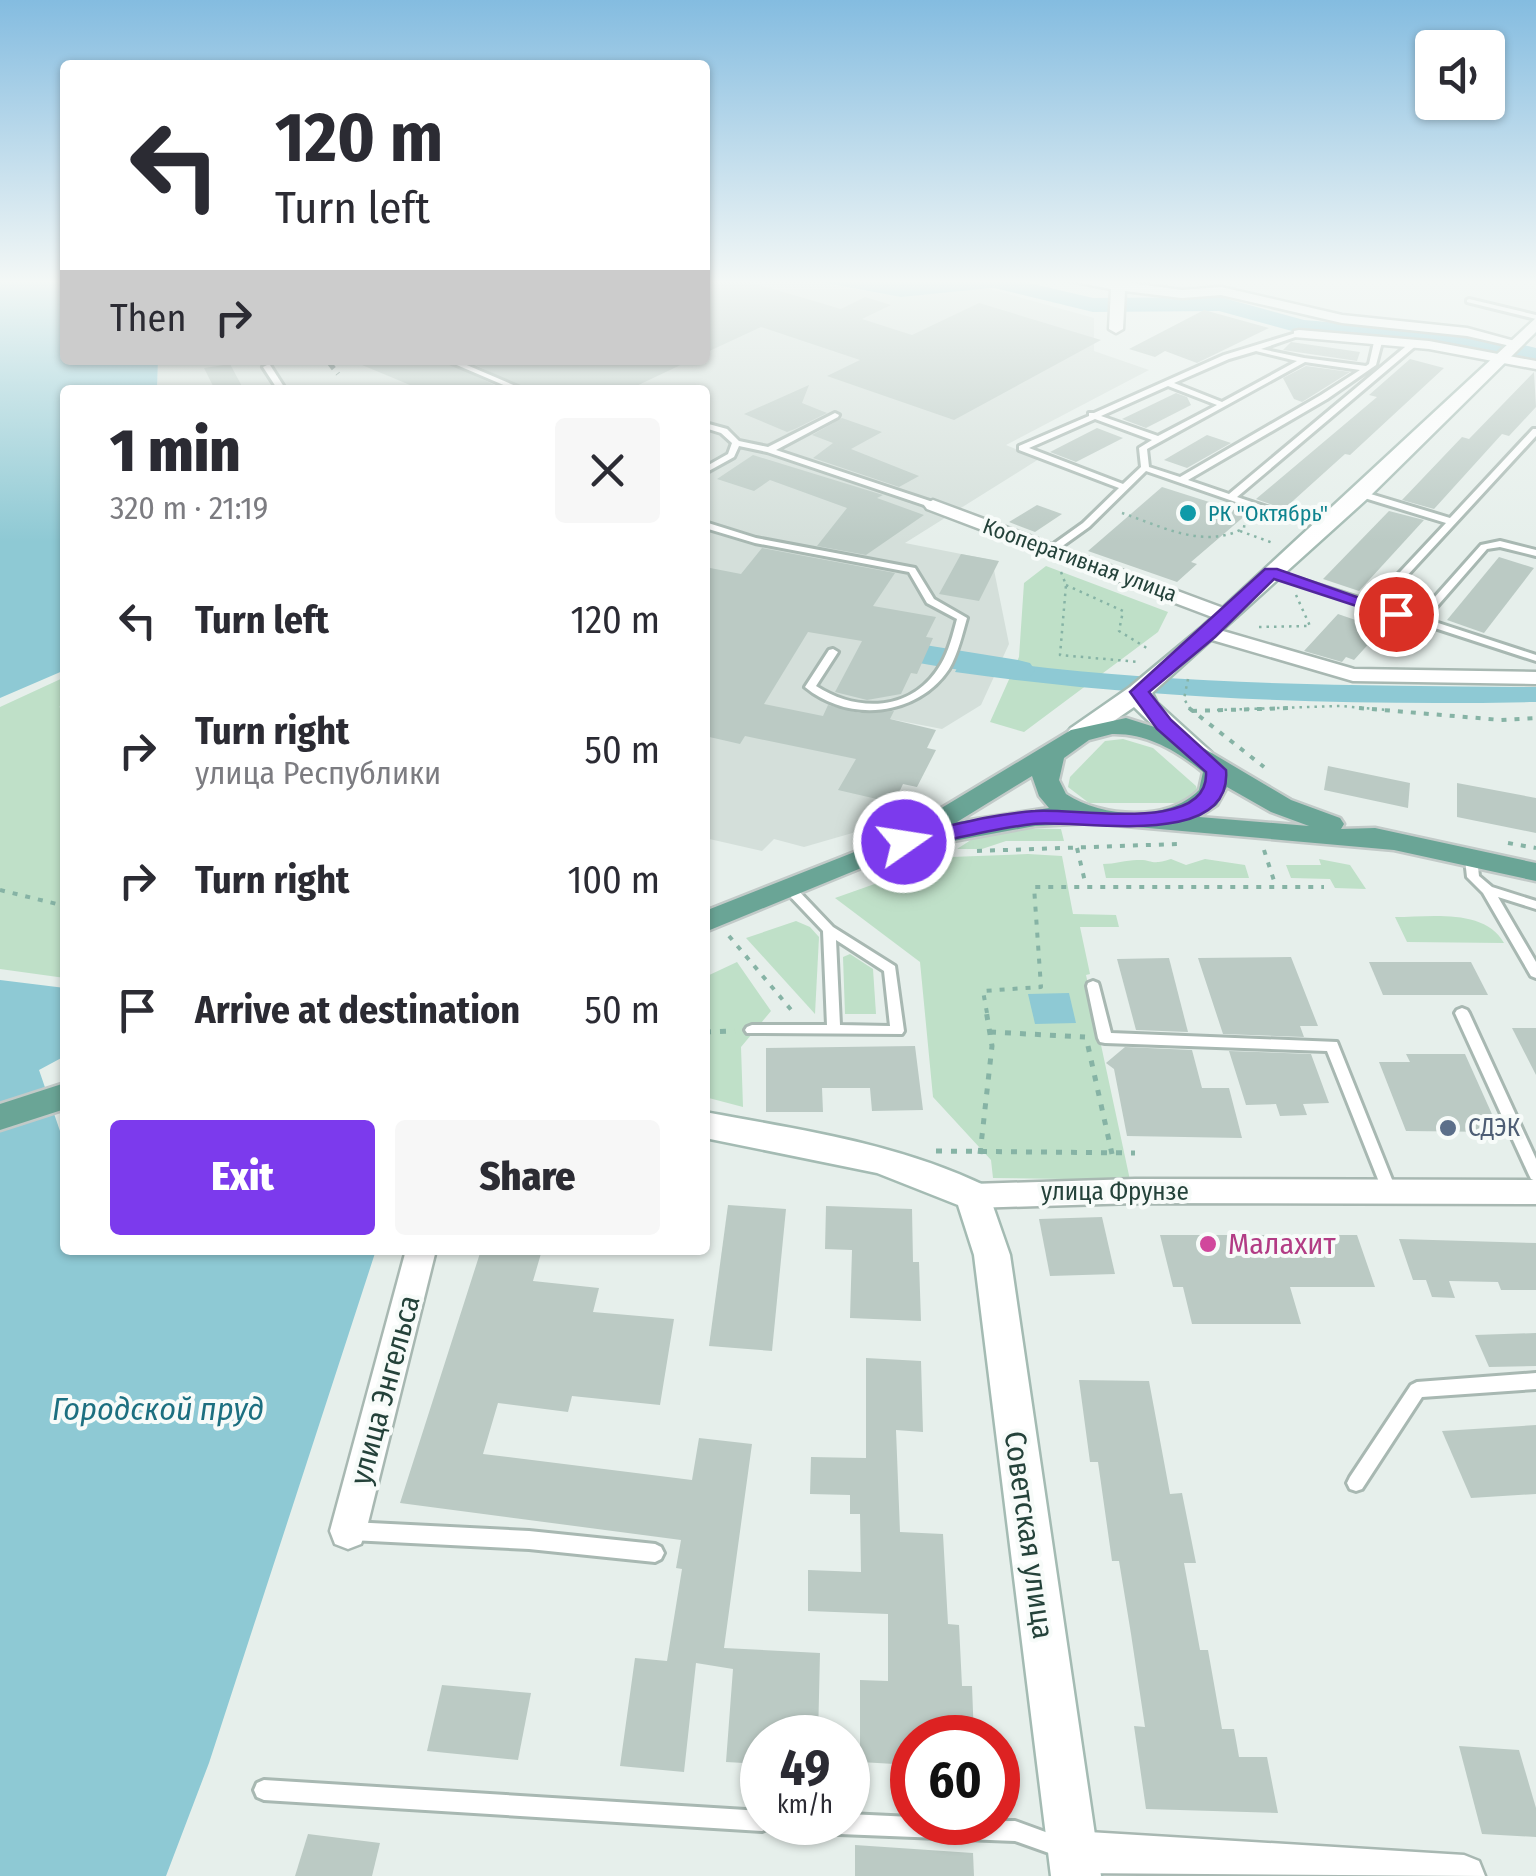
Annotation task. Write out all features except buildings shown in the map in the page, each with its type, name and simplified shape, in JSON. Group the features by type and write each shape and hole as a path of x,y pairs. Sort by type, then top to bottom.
{"main road":[{"path":"717,933 789,888 904,842 1069,742 1139,692 1280,577 1493,368"},
{"path":"1139,692 1147,707 1211,766 1217,784 1208,800 1162,820"},
{"path":"1102,818 1053,798 1046,780 1047,767 1069,742 1109,726 1128,726 1153,733 1295,812 1392,842 1536,872"},
{"path":"904,842 1035,817 1162,820 1392,842"},
{"path":"0,1117 60,1098"},
{"name":"улица Фрунзе","path":"710,1126 880,1161 940,1178 973,1196"},
{"name":"Советская улица","path":"973,1196 992,1255 1074,1864"}],"street":[{"name":"Кооперативная улица","path":"933,505 1218,624 1353,675 1535,662"},
{"name":"улица Фрунзе","path":"973,1196 1135,1191 1536,1192"},
{"name":"улица Энгельса","path":"348,1531 421,1255"},
{"path":"1074,1864 1464,1876"}],"lane":[{"path":"267,368 279,385"},
{"path":"467,368 509,385"},
{"path":"1123,486 1022,448 1203,368"},
{"path":"1145,468 1142,448 1289,368"},
{"path":"1183,479 1324,397 1365,368"},
{"path":"1230,497 1386,368"},
{"path":"1168,384 1219,403"},
{"path":"770,450 836,414"},
{"path":"1092,414 1158,439"},
{"path":"710,426 724,431 736,443 770,450 933,505"},
{"path":"1374,606 1536,431"},
{"path":"710,468 730,454 736,443"},
{"path":"1145,468 1282,514"},
{"path":"1054,557 1145,468"},
{"path":"1361,494 1453,522"},
{"path":"710,526 755,540 912,570 930,601 962,618 942,672 914,698 870,710 830,702 810,687 832,652"},
{"path":"1419,621 1484,547 1500,544 1536,553"},
{"path":"1280,577 1535,662"},
{"path":"1471,859 1473,877 1488,890 1536,973"},
{"path":"752,1030 897,1031 890,968 829,930 789,888"},
{"path":"1488,890 1536,905"},
{"path":"829,930 834,1030"},
{"path":"1093,986 1105,1038 1332,1046 1390,1192"},
{"path":"1462,1012 1536,1173"},
{"path":"1356,1483 1418,1390 1536,1381"},
{"path":"348,1531 529,1540 655,1554"},
{"path":"264,1790 740,1820"},
{"path":"870,1825 1014,1830 1074,1864"}],"path":[{"path":"1102,508 1214,541 1229,539 1240,531 1245,518"},
{"path":"1240,531 1273,542"},
{"path":"1054,557 1066,585 1060,655 1139,662"},
{"path":"1258,628 1310,626 1280,577"},
{"path":"1066,585 1123,611 1119,631 1150,650"},
{"path":"1189,672 1184,699 1192,710 1265,768"},
{"path":"1192,710 1340,706 1501,720 1536,718"},
{"path":"1499,841 1536,848"},
{"path":"977,851 1193,844"},
{"path":"1276,887 1262,846 1279,848"},
{"path":"1077,848 1086,886"},
{"path":"884,872 944,852"},
{"path":"980,1154 992,1046 983,991 1041,987 1034,888 1324,887"},
{"path":"0,890 60,905"},
{"path":"717,933 744,929"},
{"path":"717,933 808,1030"},
{"path":"710,1032 752,1030"},
{"path":"990,1032 1085,1036 1112,1154"},
{"path":"925,1150 980,1154 1135,1153"}],"shaded area":[{"path":"158,368 1149,370 1006,445 1039,459 905,543 992,560 1009,644 981,705 942,729 880,717 893,803 887,823 804,847 774,839 762,851 710,839 710,385 157,385"}],"green space":[{"path":"1046,566 1168,612 1158,632 1024,732 990,722 1019,657 1024,583"},
{"path":"60,679 60,977 0,969 0,707"},
{"path":"1123,739 1153,748 1196,786 1198,793 1185,803 1089,803 1068,787 1070,777 1105,741"},
{"path":"1006,828 1061,829 1064,841 1006,841 982,849 957,849 980,834"},
{"path":"1062,856 1073,914 1116,915 1119,927 1080,927 1090,974 1086,975 1130,1180 993,1178 991,1160 933,1097 920,962 835,898 951,857"},
{"path":"1171,859 1186,865 1205,859 1245,865 1249,878 1106,878 1103,864"},
{"path":"1319,859 1350,865 1366,889 1335,888 1330,879 1291,878 1286,865 1321,865"},
{"path":"1395,917 1470,919 1484,924 1504,943 1407,942"},
{"path":"796,921 810,927 819,937 815,1014 746,938"},
{"path":"850,954 873,969 876,1014 845,1014 843,957"},
{"path":"737,962 771,1011 741,1047 743,1107 710,1098 710,975"}],"water":[{"path":"0,368 158,368 157,385 60,385 60,672 0,698"},
{"path":"963,657 1177,679 1536,687 1536,702 1318,701 1100,689 955,672"},
{"name":"Городской пруд","path":"0,980 60,987 60,1059 39,1070 60,1131 60,1255 374,1255 209,1763 166,1876 0,1876"},
{"path":"1069,993 1076,1023 1035,1024 1028,994"}],"waterway":[{"path":"925,655 1018,670"}],"railway":[{"path":"333,368 338,374"}],"place":[{"name":"РК \"Октябрь\"","path":"1188,513"},
{"name":"СДЭК","path":"1448,1128"},
{"name":"Малахит","path":"1208,1244"}],"route":[{"path":"904,842 1035,817 1162,820 1208,800 1217,784 1216,770 1147,707 1139,692 1209,633 1271,572 1396,614"}]}
